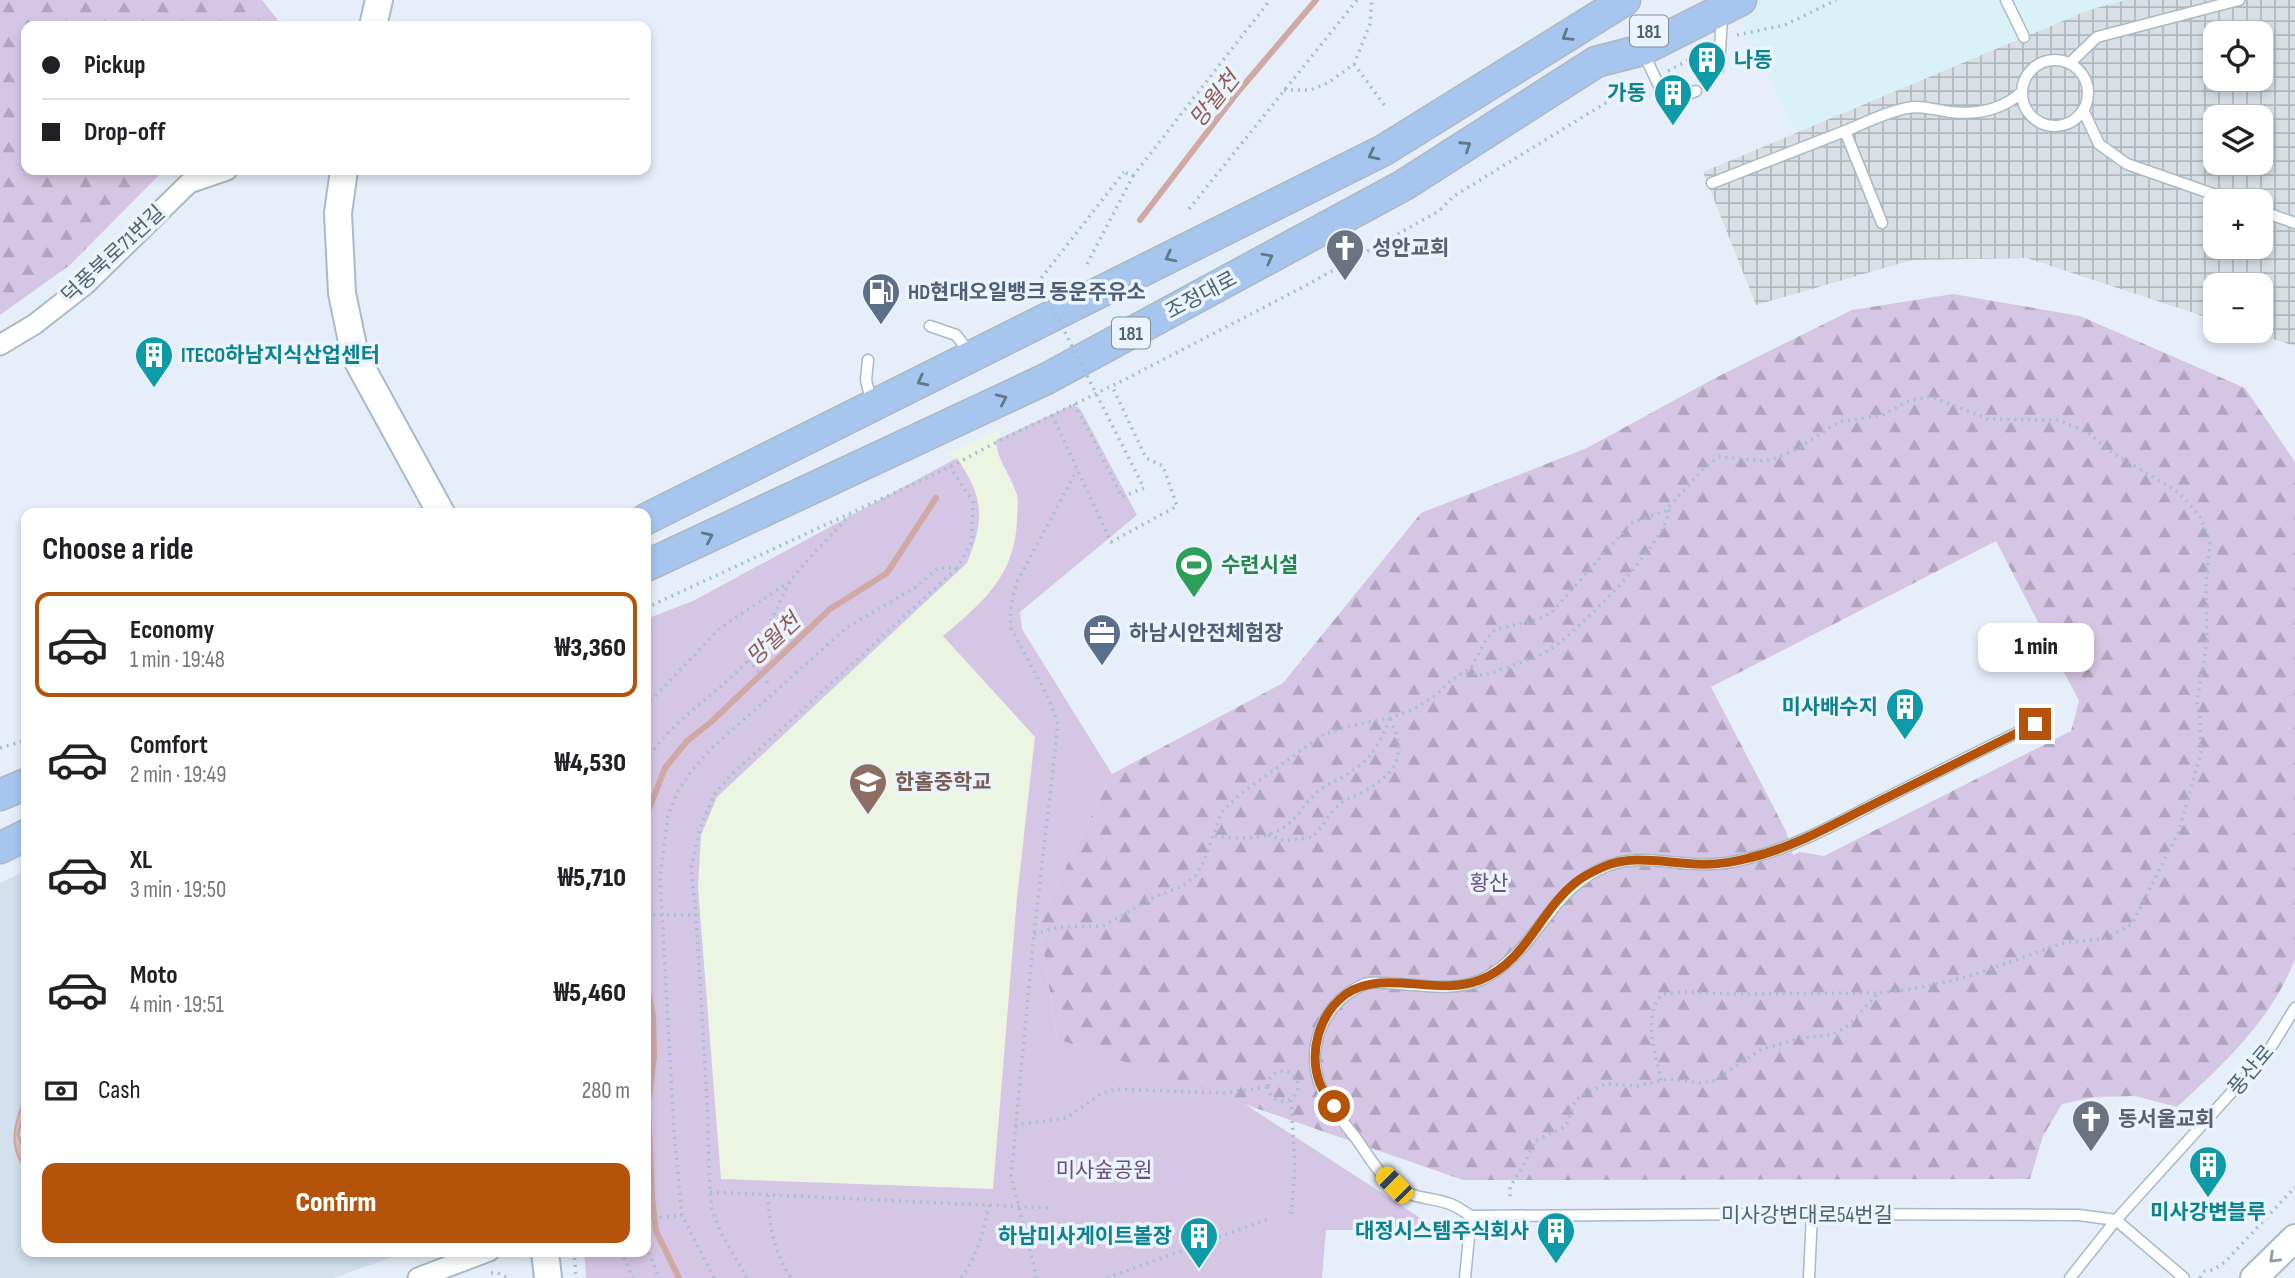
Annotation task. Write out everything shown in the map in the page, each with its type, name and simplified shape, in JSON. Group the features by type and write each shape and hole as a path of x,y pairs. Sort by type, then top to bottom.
{"main road":[{"path":"651,516 1384,150 1625,0"},
{"name":"조정대로","path":"651,564 1046,379 1404,185 1596,62 1642,50 1722,3"},
{"name":"181","path":"1596,62 1722,3"},
{"path":"0,788 21,783"},
{"path":"0,795 21,784"},
{"path":"0,835 21,828"},
{"path":"0,849 21,838"}],"street":[{"path":"374,21 379,0"},
{"name":"덕풍북로71번길","path":"0,345 35,324 86,284 188,183 213,175"},
{"path":"343,175 338,213 342,293 355,356 438,508"},
{"path":"2254,1278 2295,1238"},
{"path":"418,1278 473,1257"},
{"path":"546,1257 548,1278"}],"lane":[{"path":"2006,0 2024,37"},
{"path":"2070,63 2097,37 2239,0"},
{"path":"1719,68 1722,3"},
{"path":"1642,50 1667,103 1696,91"},
{"path":"2048,60 2070,63 2079,69 2088,89 2083,110 2067,124 2056,126 2036,120 2023,103 2022,92 2029,72 2048,60"},
{"path":"1712,183 1905,108 1920,107 1954,112 1985,111 2010,103 2022,92"},
{"path":"2083,110 2099,144 2127,164 2203,191"},
{"path":"1845,131 1882,223"},
{"path":"2273,215 2295,223"},
{"path":"930,326 956,335 972,356"},
{"path":"868,360 866,380 872,406"},
{"path":"1465,1278 1471,1216 1449,1203 1414,1197 1394,1185 1364,1149 1320,1085 1315,1066 1315,1049 1320,1027 1328,1012 1346,994 1367,983 1451,987 1480,980 1499,970 1520,952 1553,906 1575,882 1601,868 1620,861 1641,860 1723,864 1789,847 2035,724"},
{"name":"풍산로","path":"2070,1278 2116,1220 2260,1062 2295,1008"},
{"path":"1809,1278 1812,1214"},
{"name":"미사강변대로54번길","path":"1471,1216 1812,1214 2079,1216 2116,1220"},
{"path":"2116,1220 2184,1278"}],"path":[{"path":"1087,264 1133,176 1270,0"},
{"path":"1189,209 1357,0"},
{"path":"1284,90 1310,90 1328,83 1354,64 1370,23 1372,0"},
{"path":"651,606 950,467 1305,286 1439,211 1454,196 1617,96 1720,43 1743,32 1785,25 1836,0"},
{"path":"1354,64 1385,106"},
{"path":"1074,404 1122,497 1144,488 1039,281 1124,172 1133,176"},
{"path":"1052,415 1111,542 1177,506 1163,466 1146,458 1112,386"},
{"path":"1034,934 1049,928 1103,926 1156,896 1183,886 1195,876 1210,850 1221,813 1226,806 1324,733 1390,718 1412,710 1435,696 1451,680 1475,663 1491,632 1537,620 1552,612 1631,523 1660,514 1705,467 1719,457 1765,461 1774,459 1799,448 1832,426 1883,415 1910,400 1932,397 1987,419 2057,421 2086,431 2129,464 2175,490 2193,508 2210,541 2206,585 2207,642 2197,701 2201,753 2178,833 2132,925 2107,938 2063,943 1983,972 1913,989 1878,993 1663,994 1655,1005 1651,1023 1661,1080"},
{"path":"747,1278 720,1231 712,1209 710,1192 696,915 691,868 700,828 714,795 758,750 957,568 972,542 973,502 950,467"},
{"path":"1037,1278 1011,1176 1034,934 1058,724 1049,699 1011,628 1011,601 1017,582 1077,470"},
{"path":"1464,673 1492,673 1548,651 1562,640 1603,601 1650,548 1667,522 1669,507"},
{"path":"651,701 719,629 790,581 851,514"},
{"path":"714,1278 681,1215 660,877 668,815 678,791 692,769 846,628 916,587 938,568 957,568"},
{"path":"651,754 660,740 748,660 759,645 790,581"},
{"path":"748,660 771,685"},
{"path":"1215,836 1235,838 1266,834 1288,825 1321,790 1364,762 1377,747 1390,718"},
{"path":"1266,834 1285,841 1313,837 1335,808 1390,772 1399,754 1399,741 1390,718"},
{"path":"0,748 21,742"},
{"path":"651,915 696,915"},
{"path":"1510,1197 1510,1187 1535,1141 1566,1126 1572,1106 1579,1098 1606,1084 1637,1086 1661,1080 1707,1083 1762,1049 1802,1038 1832,1035 1849,1025 1878,993"},
{"path":"1282,1070 1294,1074 1299,1086 1297,1094 1291,1100 1282,1101 1275,1099 1268,1087 1271,1076 1282,1070"},
{"path":"1015,1125 1066,1118 1112,1089 1224,1093 1268,1087"},
{"path":"1291,1100 1294,1168 1291,1219"},
{"path":"2200,1278 2205,1272 2225,1262 2295,1187"},
{"path":"710,1192 1049,1208"},
{"path":"768,1195 769,1227 779,1258 791,1278"},
{"path":"961,1278 969,1267 985,1226 989,1205"},
{"path":"651,1218 681,1215"},
{"path":"1107,1278 1271,1218"},
{"path":"574,1257 576,1278"},
{"path":"624,1257 633,1278"},
{"path":"650,1257 659,1278"},
{"path":"494,1273 508,1278"}],"shaded area":[{"path":"1732,0 2181,0 1797,134"},
{"path":"2126,0 2295,0 2295,346 2273,339 2273,273 2203,273 2203,316 2027,258 1912,260 1756,305 1703,172 2089,10"},
{"name":"한홀중학교","path":"1003,428 996,440 997,455 1018,496 1016,539 1003,576 979,606 943,636 1035,737 1017,898 993,1189 720,1179 698,888 701,835 717,797 966,563 957,458 945,455"},
{"path":"21,873 21,1257 392,1257 334,1278 0,1278 0,883"},
{"path":"21,1108 18,1134 21,1162 15,1142"}],"green space":[{"path":"0,0 262,0 278,21 21,21 21,175 159,175 70,265 0,315"},
{"name":"황산","path":"1953,294 2080,316 2245,388 2295,462 2295,959 2285,981 2260,1021 2229,1057 2177,1107 2135,1096 2095,1097 2062,1104 2043,1136 2030,1179 1463,1180 1057,1039 1039,921 1112,774 1283,683 1421,513 1587,448 1717,377 1852,310","holes":["1996,541 2079,701 2071,731 1824,856 1800,852 1793,855 1786,831 1711,687"]},
{"name":"미사숲공원","path":"1070,406 1078,407 1137,515 1020,612 1022,629 1112,774 1039,921 1057,1039 1240,1101 1439,1230 1326,1230 1322,1278 586,1278 584,1257 651,1257 651,617 693,601 957,458 972,485 979,509 977,534 967,563 717,797 701,835 698,888 721,1179 993,1189 1017,898 1035,737 943,636 983,600 1003,574 1015,541 1018,498 999,455 996,440"}],"waterway":[{"name":"망월천","path":"1140,220 1237,93 1316,0"},
{"name":"망월천","path":"651,804 665,768 687,741 710,723 830,609 887,573 936,498"},
{"name":"망월천","path":"651,1006 654,1056 651,1080"},
{"name":"망월천","path":"651,1174 656,1231 679,1278"}],"place":[{"name":"나동","path":"1707,94"},
{"name":"가동","path":"1673,127"},
{"name":"성안교회","path":"1345,282"},
{"name":"HD현대오일뱅크 동운주유소","path":"881,326"},
{"name":"ITECO하남지식산업센터","path":"154,389"},
{"name":"수련시설","path":"1194,599"},
{"name":"하남시안전체험장","path":"1102,667"},
{"name":"미사배수지","path":"1905,741"},
{"name":"한홀중학교","path":"868,816"},
{"name":"동서울교회","path":"2091,1153"},
{"name":"미사강변블루","path":"2208,1199"},
{"name":"대정시스템주식회사","path":"1556,1265"},
{"name":"하남미사게이트볼장","path":"1199,1270"}],"route":[{"path":"1334,1106 1320,1085 1315,1066 1315,1049 1320,1027 1328,1012 1346,994 1367,983 1451,987 1480,980 1499,970 1520,952 1553,906 1575,882 1601,868 1620,861 1641,860 1723,864 1789,847 2035,724"}]}
